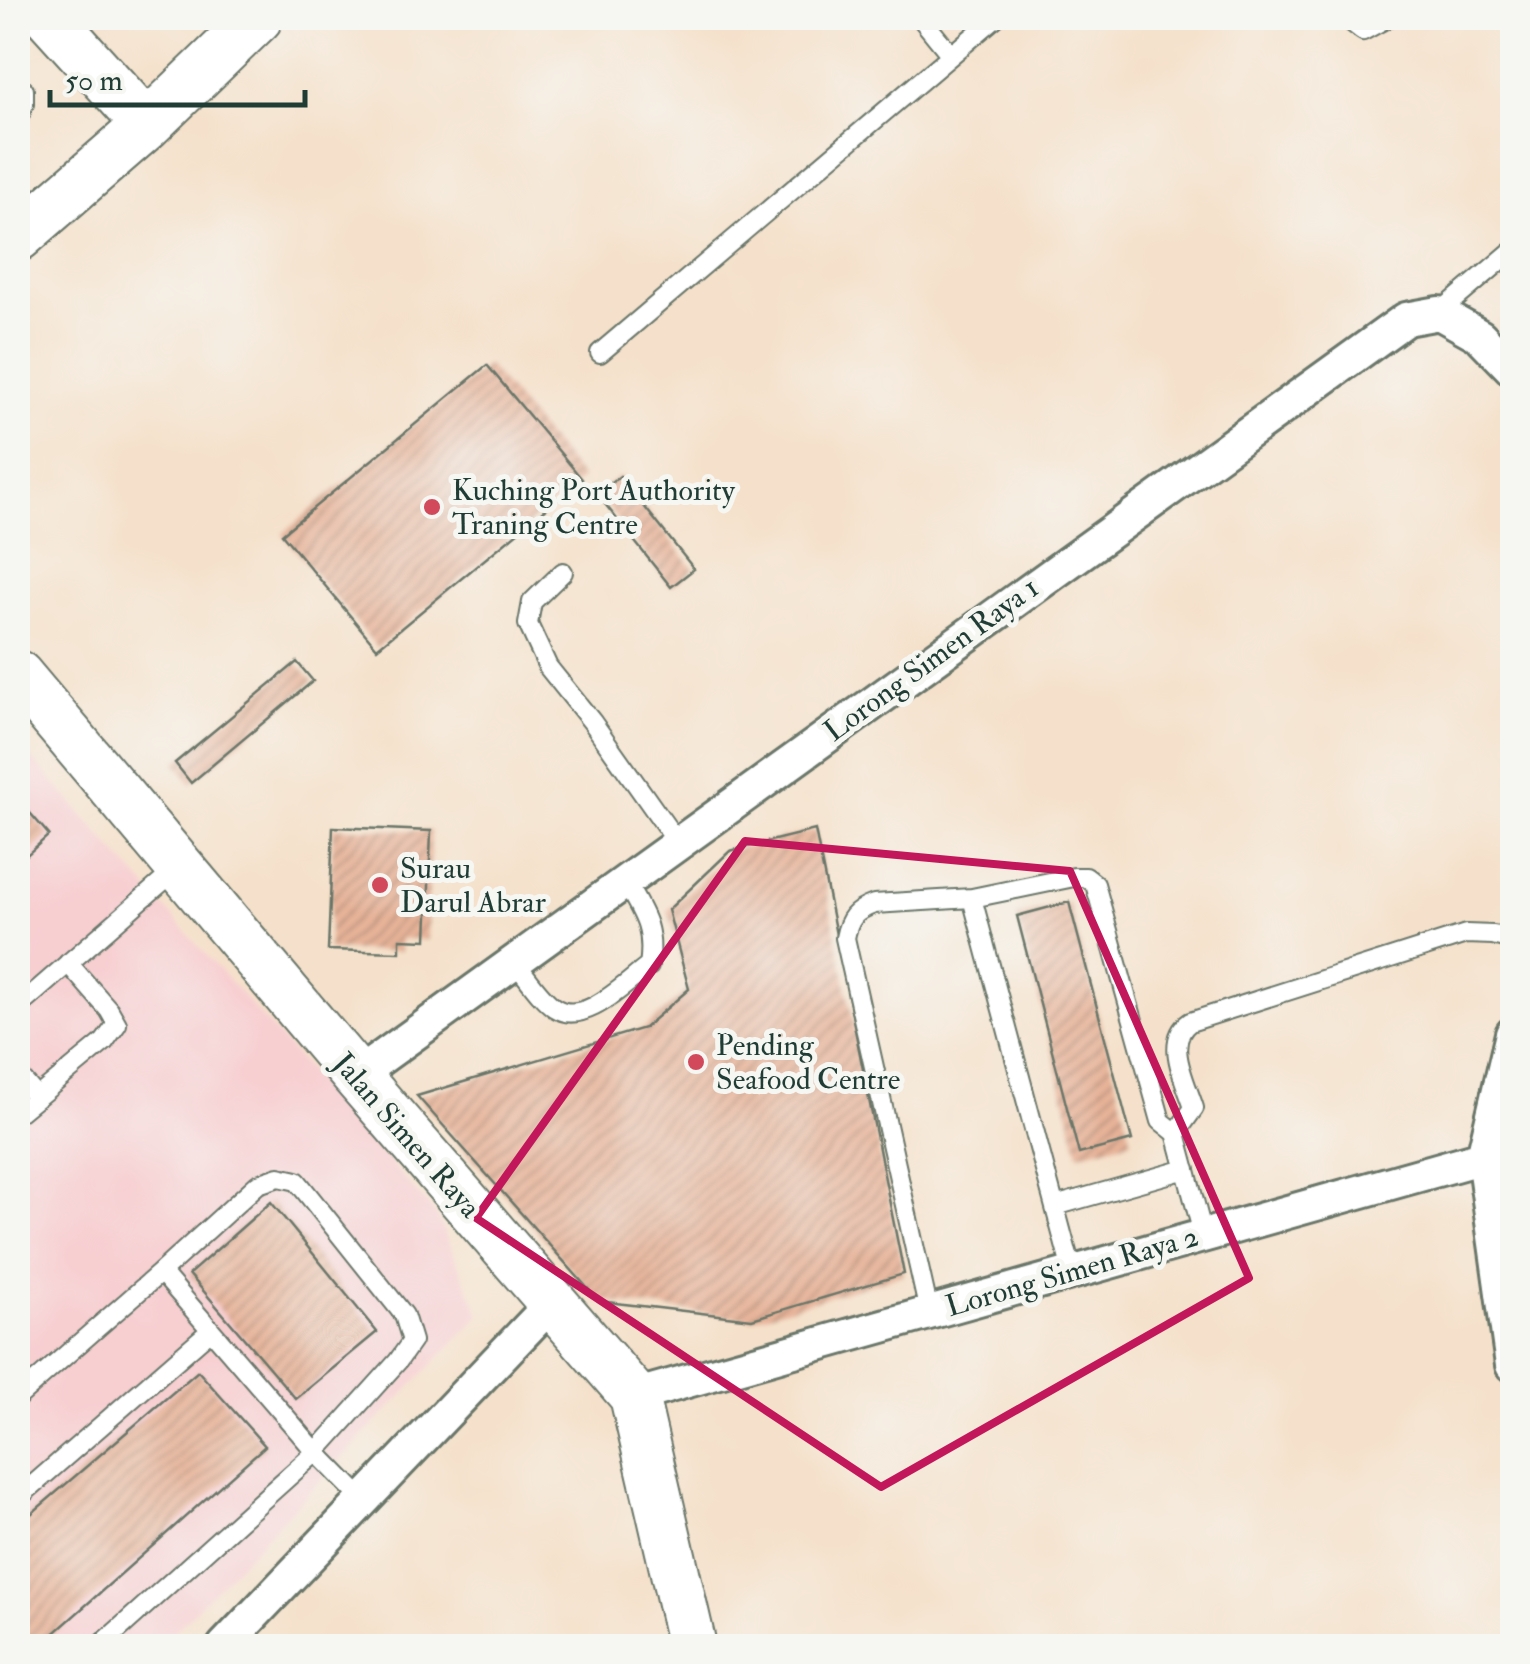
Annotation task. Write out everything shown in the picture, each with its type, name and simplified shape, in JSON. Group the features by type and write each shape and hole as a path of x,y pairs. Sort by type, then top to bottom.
{"street":[{"path":"50,18 147,125"},
{"path":"18,237 147,125 258,18"},
{"path":"1438,313 1480,336 1512,369"},
{"name":"Lorong Simen Raya 1","path":"356,1076 1406,319 1438,313"},
{"name":"Jalan Simen Raya","path":"18,675 356,1076 634,1396 692,1646"},
{"path":"1511,1044 1498,1154 1512,1364"},
{"name":"Lorong Simen Raya 2","path":"634,1396 1498,1154"},
{"path":"224,1646 552,1302"}],"lane":[{"path":"922,18 951,55"},
{"path":"600,354 995,18"},
{"path":"1346,18 1362,30 1387,18"},
{"path":"18,120 24,90"},
{"path":"1438,313 1512,251"},
{"path":"563,572 532,602 528,624 548,667 677,842"},
{"path":"18,1006 180,867"},
{"path":"929,1312 845,938 849,919 874,904 972,898 1074,877 1086,877 1096,884 1161,1121 1176,1133 1203,1234"},
{"path":"514,961 552,1007 569,1014 589,1009 649,966 649,924 624,880"},
{"path":"972,898 1072,1271"},
{"path":"1176,1133 1194,1108 1176,1044 1180,1030 1190,1022 1466,934 1493,934 1512,940"},
{"path":"18,1114 104,1042 116,1024 109,1010 68,963"},
{"path":"18,1075 37,1097"},
{"path":"1056,1206 1186,1170"},
{"path":"18,1397 258,1184 279,1178 297,1181 404,1315 412,1340 316,1452 100,1646"},
{"path":"162,1272 316,1452 363,1500"},
{"path":"18,1498 212,1330"}],"highlighted area":[{"path":"745,841 1070,871 1249,1278 881,1487 476,1218"}],"shaded area":[{"path":"18,742 437,1216 480,1315 172,1634 166,1646 18,1646"}],"building":[{"name":"Kuching Port Authority Traning Centre","path":"487,365 582,479 377,648 282,534"},
{"path":"620,476 694,569 671,587 597,494"},
{"path":"297,662 313,681 191,783 175,763"},
{"path":"18,799 49,835 18,863"},
{"name":"Surau Darul Abrar","path":"333,827 431,831 427,940 400,939 400,952 328,950"},
{"name":"Pending Seafood Centre","path":"815,830 904,1274 752,1319 599,1301 417,1096 644,1028 689,989 668,910 730,851"},
{"path":"1069,902 1132,1140 1079,1154 1017,916"},
{"path":"271,1202 377,1332 296,1399 189,1274"},
{"path":"198,1371 265,1446 40,1646 18,1646 18,1525"}],"place":[{"name":"Kuching Port Authority Traning Centre","path":"432,507"},
{"name":"Surau Darul Abrar","path":"380,885"},
{"name":"Pending Seafood Centre","path":"696,1062"}]}
